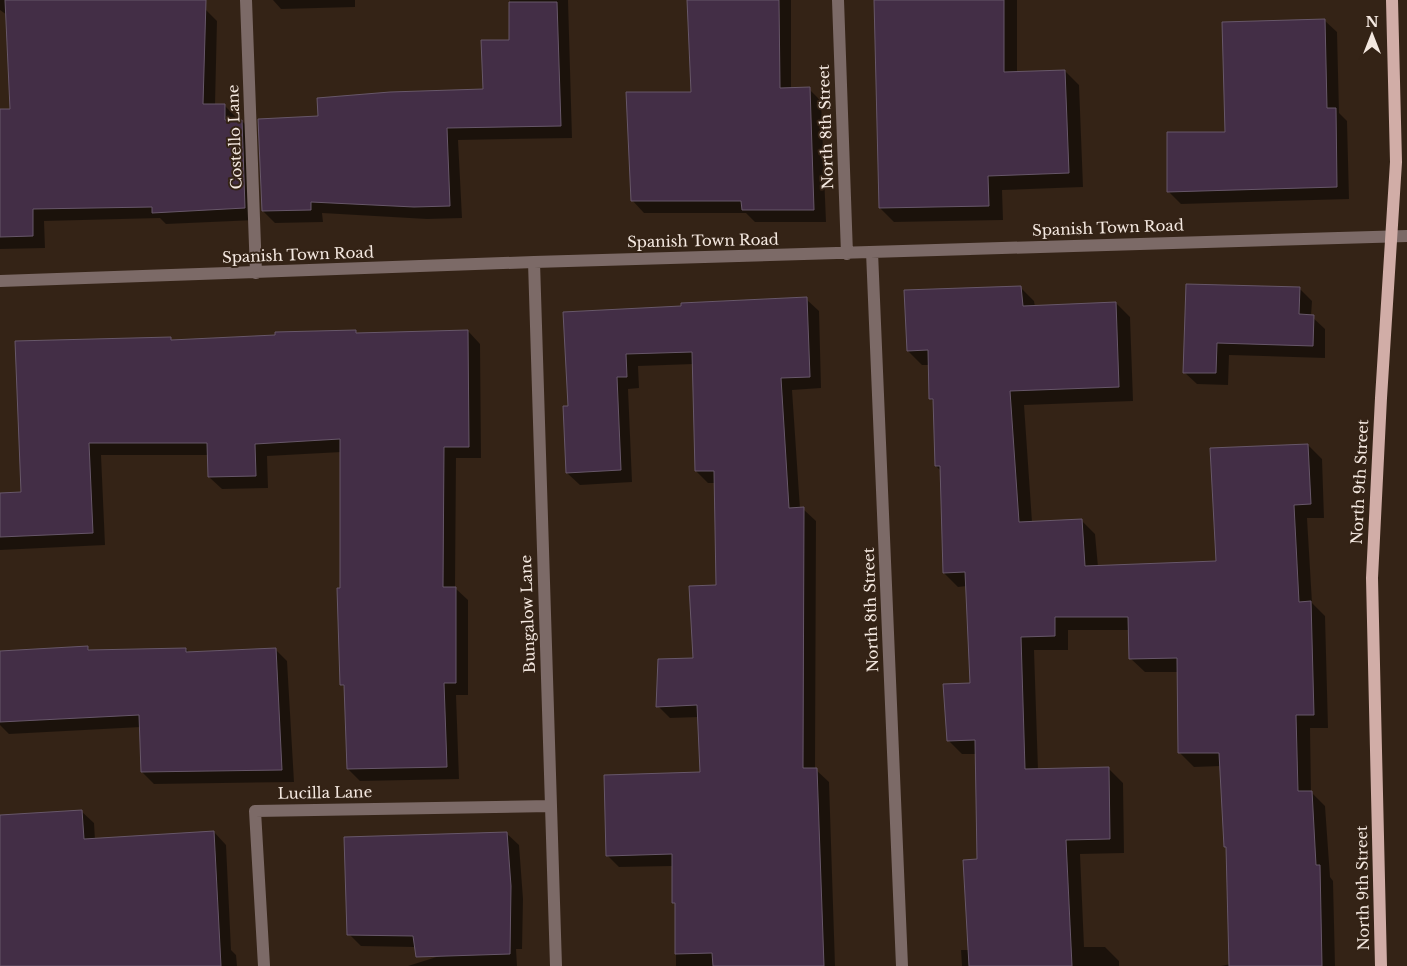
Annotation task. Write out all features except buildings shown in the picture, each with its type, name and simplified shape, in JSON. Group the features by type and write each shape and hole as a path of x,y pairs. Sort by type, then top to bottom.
{"main road":[{"name":"North 9th Street","path":"1381,966 1372,578 1396,162 1392,0"}],"street":[{"name":"Costello Lane","path":"246,0 256,273"},
{"name":"North 8th Street","path":"838,0 847,254"},
{"name":"Spanish Town Road","path":"0,281 534,262 1407,236"},
{"name":"North 8th Street","path":"872,252 902,966"},
{"name":"Bungalow Lane","path":"534,262 556,966"},
{"name":"Lucilla Lane","path":"264,966 255,810 551,806"}]}
